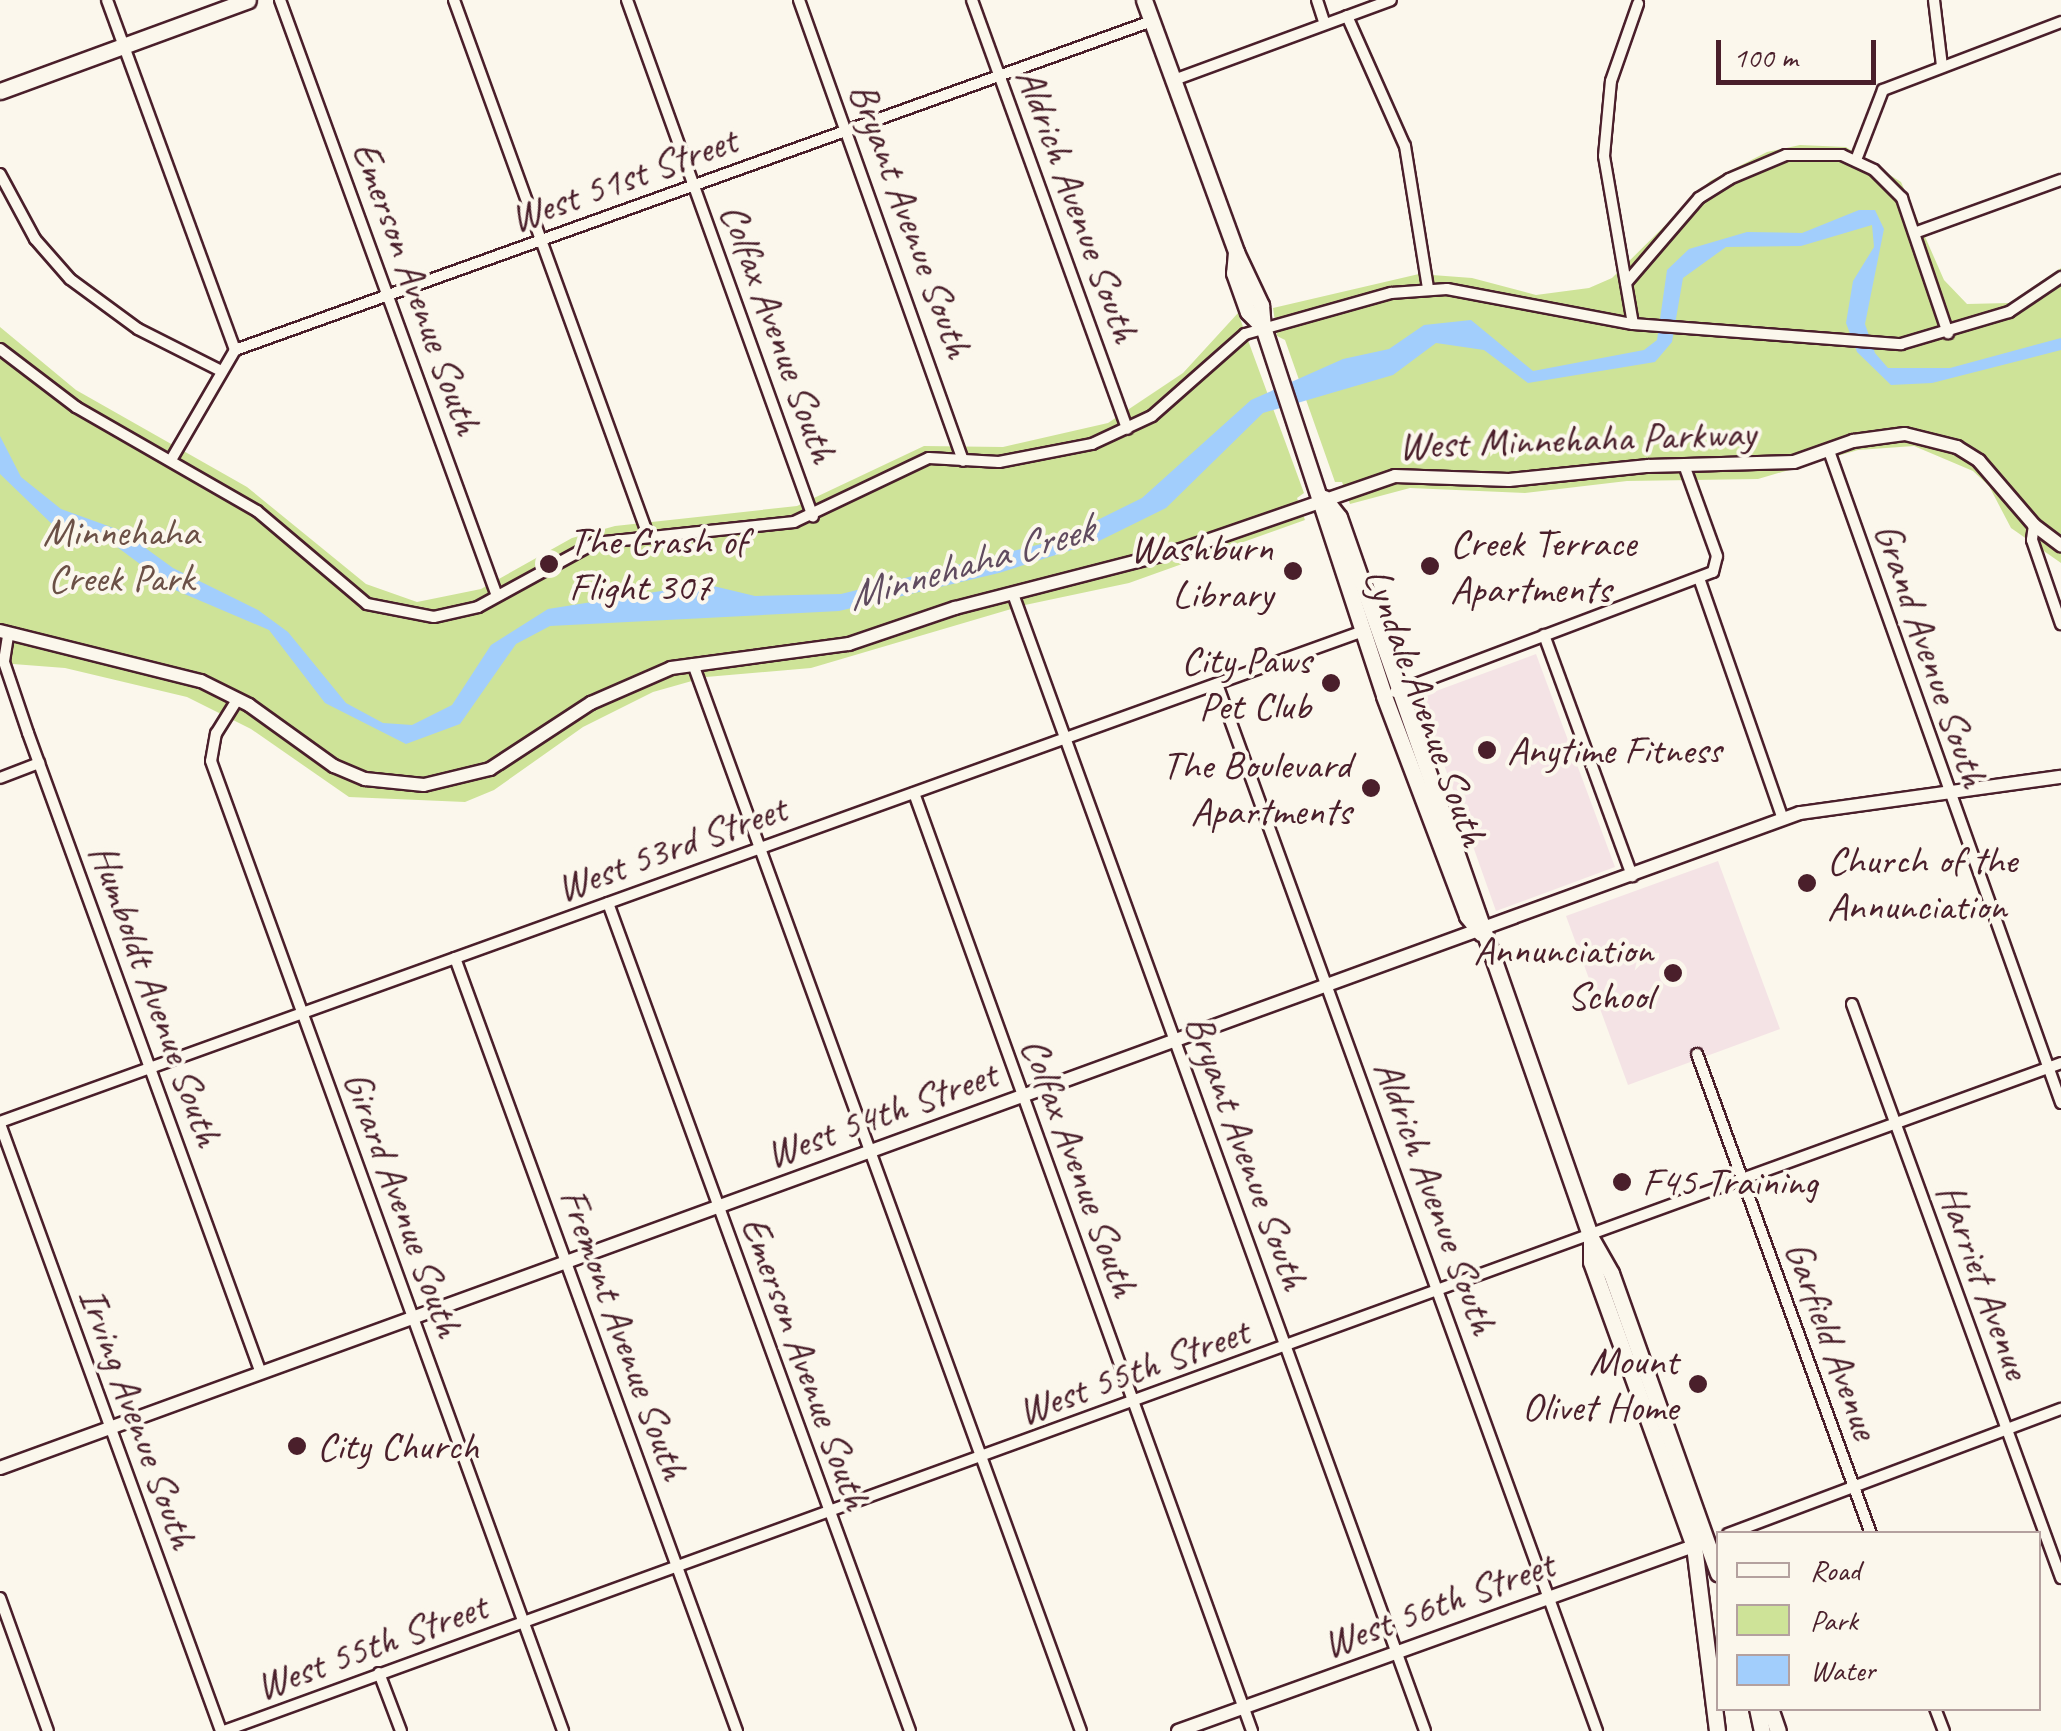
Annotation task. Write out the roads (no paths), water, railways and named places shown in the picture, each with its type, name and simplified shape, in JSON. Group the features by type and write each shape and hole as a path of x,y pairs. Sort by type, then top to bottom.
{"main road":[{"path":"0,91 248,0"},
{"name":"Lyndale Avenue South","path":"1144,0 1236,252 1234,274 1248,312 1263,327 1324,498 1325,523 1384,696 1467,916 1481,933"},
{"name":"Lyndale Avenue South","path":"1324,498 1339,517 1481,911 1481,933 1590,1238 1591,1262 1707,1541"},
{"path":"1707,1541 1716,1567"},
{"path":"1707,1541 1717,1731"}],"street":[{"path":"108,0 235,350 170,460"},
{"name":"Emerson Avenue South","path":"280,0 498,596"},
{"path":"454,0 648,535"},
{"name":"Colfax Avenue South","path":"627,0 813,517"},
{"name":"Bryant Avenue South","path":"800,0 962,461"},
{"name":"Aldrich Avenue South","path":"972,0 1128,430"},
{"path":"1317,0 1325,24"},
{"path":"1174,80 1391,0"},
{"path":"1934,0 1942,66"},
{"path":"1634,324 1604,156 1611,81 1639,1"},
{"path":"1346,16 1405,146 1428,288"},
{"name":"West 51st Street","path":"235,350 1152,21"},
{"path":"1856,160 1883,90 2061,22"},
{"path":"1626,284 1699,198 1729,179 1804,152 1856,160 1889,182 1917,232 1948,333"},
{"path":"0,174 35,239 70,279 138,329 220,370"},
{"path":"1917,232 2061,180"},
{"path":"0,349 65,399 257,511 367,604 434,617 498,596 569,552 648,535 737,532 813,517 908,465 929,458 978,462 1062,453 1128,430 1186,391 1238,338 1263,327 1428,288 1634,324 1877,343 1948,333 2009,312 2061,276"},
{"name":"West Minnehaha Parkway","path":"4,633 161,668 236,700 348,772 424,785 490,769 620,688 693,664 836,648 1013,594 1181,550 1324,498 1410,474 1509,480 1684,465 1794,462 1906,434 1957,447 1999,478 2034,525 2061,546"},
{"name":"Grand Avenue South","path":"1829,451 1946,792 2061,1103"},
{"path":"1384,696 1713,572 1717,559 1684,465"},
{"path":"2034,525 2032,540 2061,624"},
{"path":"1698,578 1783,819"},
{"name":"Bryant Avenue South","path":"1013,594 1425,1731"},
{"name":"West 53rd Street","path":"0,1123 1363,631"},
{"name":"Humboldt Avenue South","path":"4,633 4,662 39,764 261,1373"},
{"path":"1544,635 1632,876"},
{"path":"693,664 979,1458 1082,1731"},
{"name":"Aldrich Avenue South","path":"1217,684 1597,1731"},
{"name":"Girard Avenue South","path":"236,700 216,733 211,761 563,1731"},
{"path":"0,778 39,764"},
{"name":"West 54th Street","path":"0,1468 1481,933 1783,819 1827,806 2061,777"},
{"name":"Colfax Avenue South","path":"914,793 1252,1731"},
{"name":"Emerson Avenue South","path":"608,903 910,1731"},
{"name":"Fremont Avenue South","path":"456,958 736,1731"},
{"name":"Harriet Avenue","path":"1852,1004 2061,1578"},
{"name":"Garfield Avenue","path":"1697,1054 1870,1531"},
{"name":"West 55th Street","path":"222,1731 1439,1293 2061,1063"},
{"name":"Irving Avenue South","path":"0,1123 108,1428 222,1731"},
{"path":"1736,1531 2061,1409"},
{"name":"West 56th Street","path":"1178,1731 1707,1541"},
{"path":"0,1598 48,1731"},
{"path":"379,1673 401,1731"}],"water":[{"name":"Minnehaha Creek","path":"1859,210 1875,210 1884,229 1865,324 1875,353 1888,368 1950,368 2061,338 2061,350 1932,383 1891,385 1857,352 1846,323 1853,281 1874,247 1872,225 1801,246 1726,247 1683,278 1672,342 1655,362 1528,383 1484,350 1436,343 1393,375 1263,413 1166,508 1097,542 999,573 839,611 550,626 516,644 460,724 406,744 325,703 269,630 175,590 109,541 55,527 0,474 0,436 21,477 61,509 122,531 173,568 258,610 288,632 346,703 383,723 412,725 452,705 491,645 548,609 705,584 755,596 841,594 1057,540 1142,498 1251,400 1343,359 1389,349 1424,325 1471,320 1533,371 1644,350 1657,340 1667,270 1689,249 1747,232 1802,233"}],"place":[{"name":"The Crash of Flight 307","path":"549,564"},
{"name":"Creek Terrace Apartments","path":"1430,566"},
{"name":"Washburn Library","path":"1293,571"},
{"name":"City Paws Pet Club","path":"1331,683"},
{"name":"Anytime Fitness","path":"1487,750"},
{"name":"The Boulevard Apartments","path":"1371,788"},
{"name":"Church of the Annunciation","path":"1807,883"},
{"name":"Annunciation School","path":"1673,973"},
{"name":"F45 Training","path":"1622,1182"},
{"name":"Mount Olivet Home","path":"1698,1384"},
{"name":"City Church","path":"297,1446"}],"park label":[{"name":"Minnehaha Creek Park","path":"121,555"}]}
